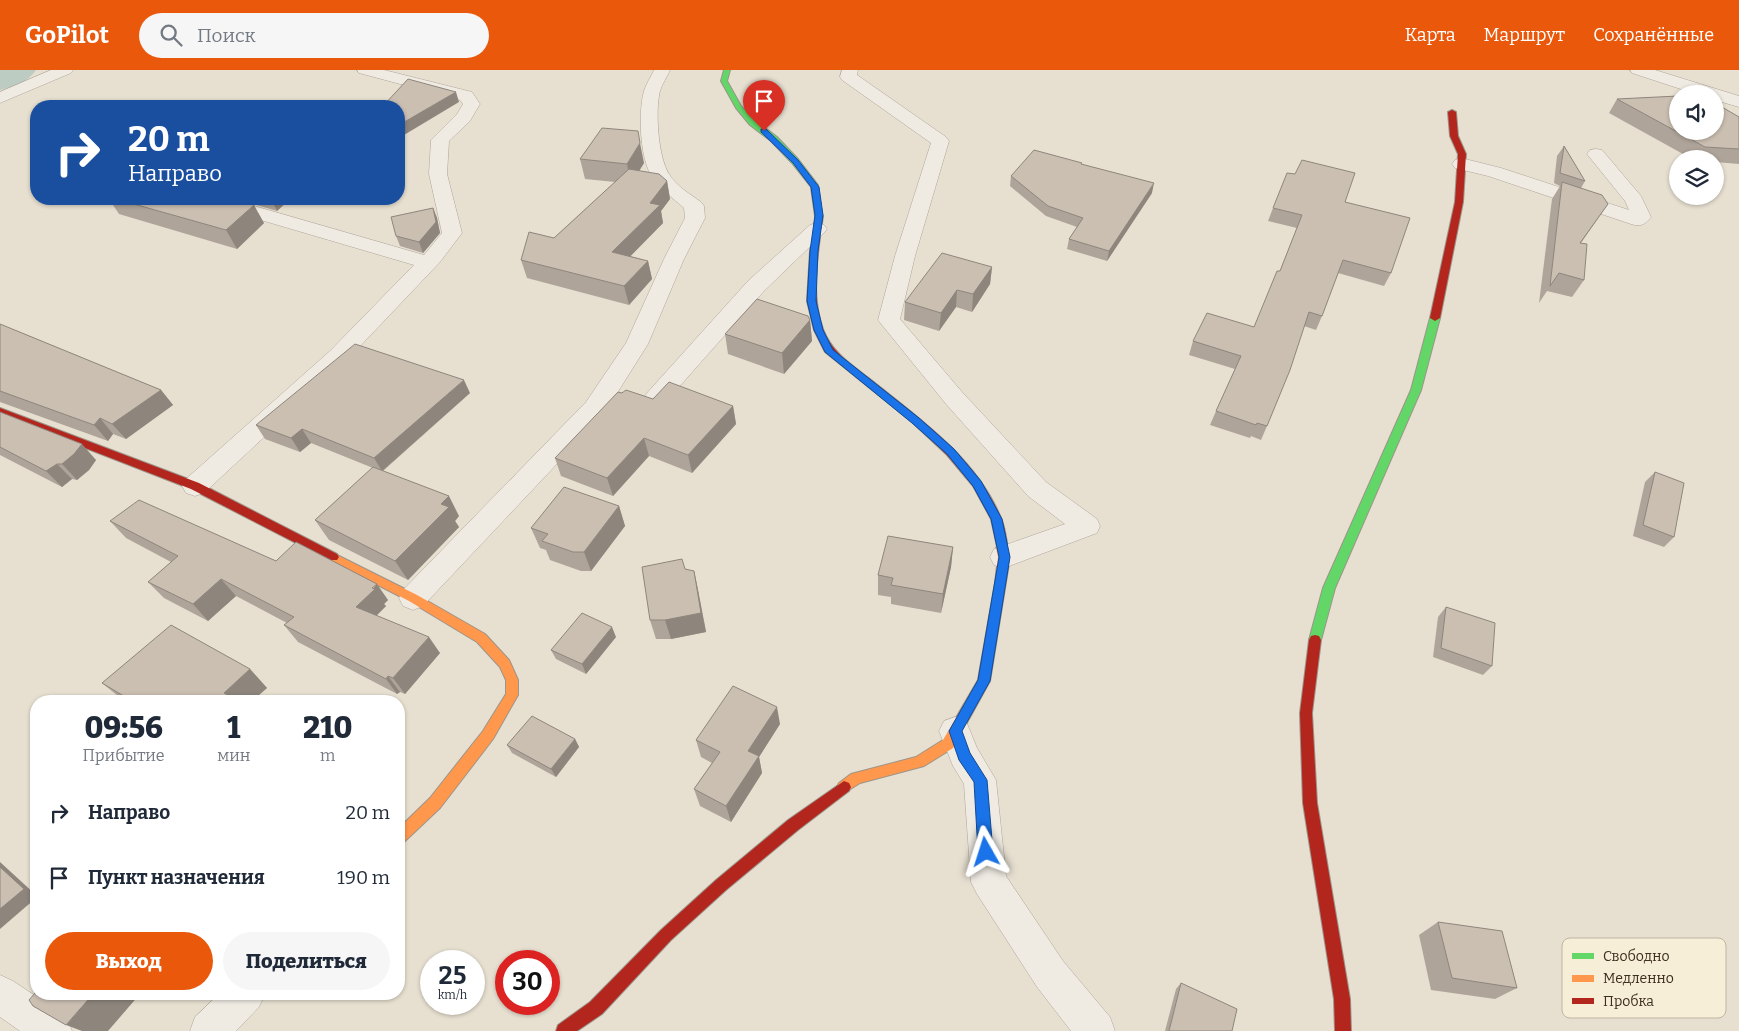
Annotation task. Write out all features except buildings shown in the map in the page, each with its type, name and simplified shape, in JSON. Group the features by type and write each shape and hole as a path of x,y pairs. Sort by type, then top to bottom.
{"street":[{"path":"1,97 65,70"},
{"path":"195,486 338,356 428,263 452,233 438,174 437,160 440,140 464,117 472,104 466,96 365,70"},
{"path":"413,598 590,414 637,344 674,259 695,218 694,206 660,174 654,155 650,130 650,108 652,91 662,70"},
{"path":"564,1031 596,1008 666,935 721,885 801,819 856,778 919,762 948,744 984,681 1004,557 996,519 977,484 950,452 916,420 830,352 819,330 811,301 819,215 815,187 795,161 774,139 753,123 738,107 724,81 727,70"},
{"path":"850,70 848,77 940,141 917,212 889,320 954,398 1037,489 1087,526 1004,557"},
{"path":"1638,70 1686,85"},
{"path":"1724,97 1739,102"},
{"path":"1343,1031 1342,999 1310,803 1306,713 1315,638 1329,588 1416,390 1438,302 1458,202 1462,164 1462,154 1454,136 1452,112"},
{"path":"1462,164 1494,172 1638,220 1641,217 1634,200 1596,154"},
{"path":"230,205 428,263"},
{"path":"655,399 756,286 817,228"},
{"path":"0,410 195,486 413,598 481,638 505,664 512,680 512,695 488,735 441,796 405,831"},
{"path":"955,731 964,756 980,780 989,882 1050,974 1096,1031"},
{"path":"0,994 53,1031"},
{"path":"209,1031 240,1000"}],"waterway":[{"path":"0,77 15,70"}],"traffic: fast":[{"path":"727,70 724,81 738,107 753,123 774,139 795,161 815,187 819,216"},
{"path":"1315,640 1329,588 1416,390 1435,318"}],"traffic: slow":[{"path":"844,787 856,778 919,762 948,744 984,681 1001,583 1004,557 1002,548"},
{"path":"333,557 413,598 481,638 505,664 512,680 512,695 488,735 435,803 405,831"}],"traffic: jam":[{"path":"1435,318 1459,202 1462,154 1454,136 1452,112"},
{"path":"819,216 814,251 811,301 819,330 830,352 916,420 951,452 977,484 996,519 1002,548"},
{"path":"0,411 195,486 333,557"},
{"path":"1315,640 1306,713 1310,803 1342,999 1343,1031"},
{"path":"564,1031 596,1008 666,935 721,885 793,825 844,787"}],"route":[{"path":"764,131 795,161 815,187 819,215 814,251 811,301 819,330 830,352 916,420 950,452 977,484 996,519 1004,557 984,681 955,731 964,756 980,780 986,852"}]}
